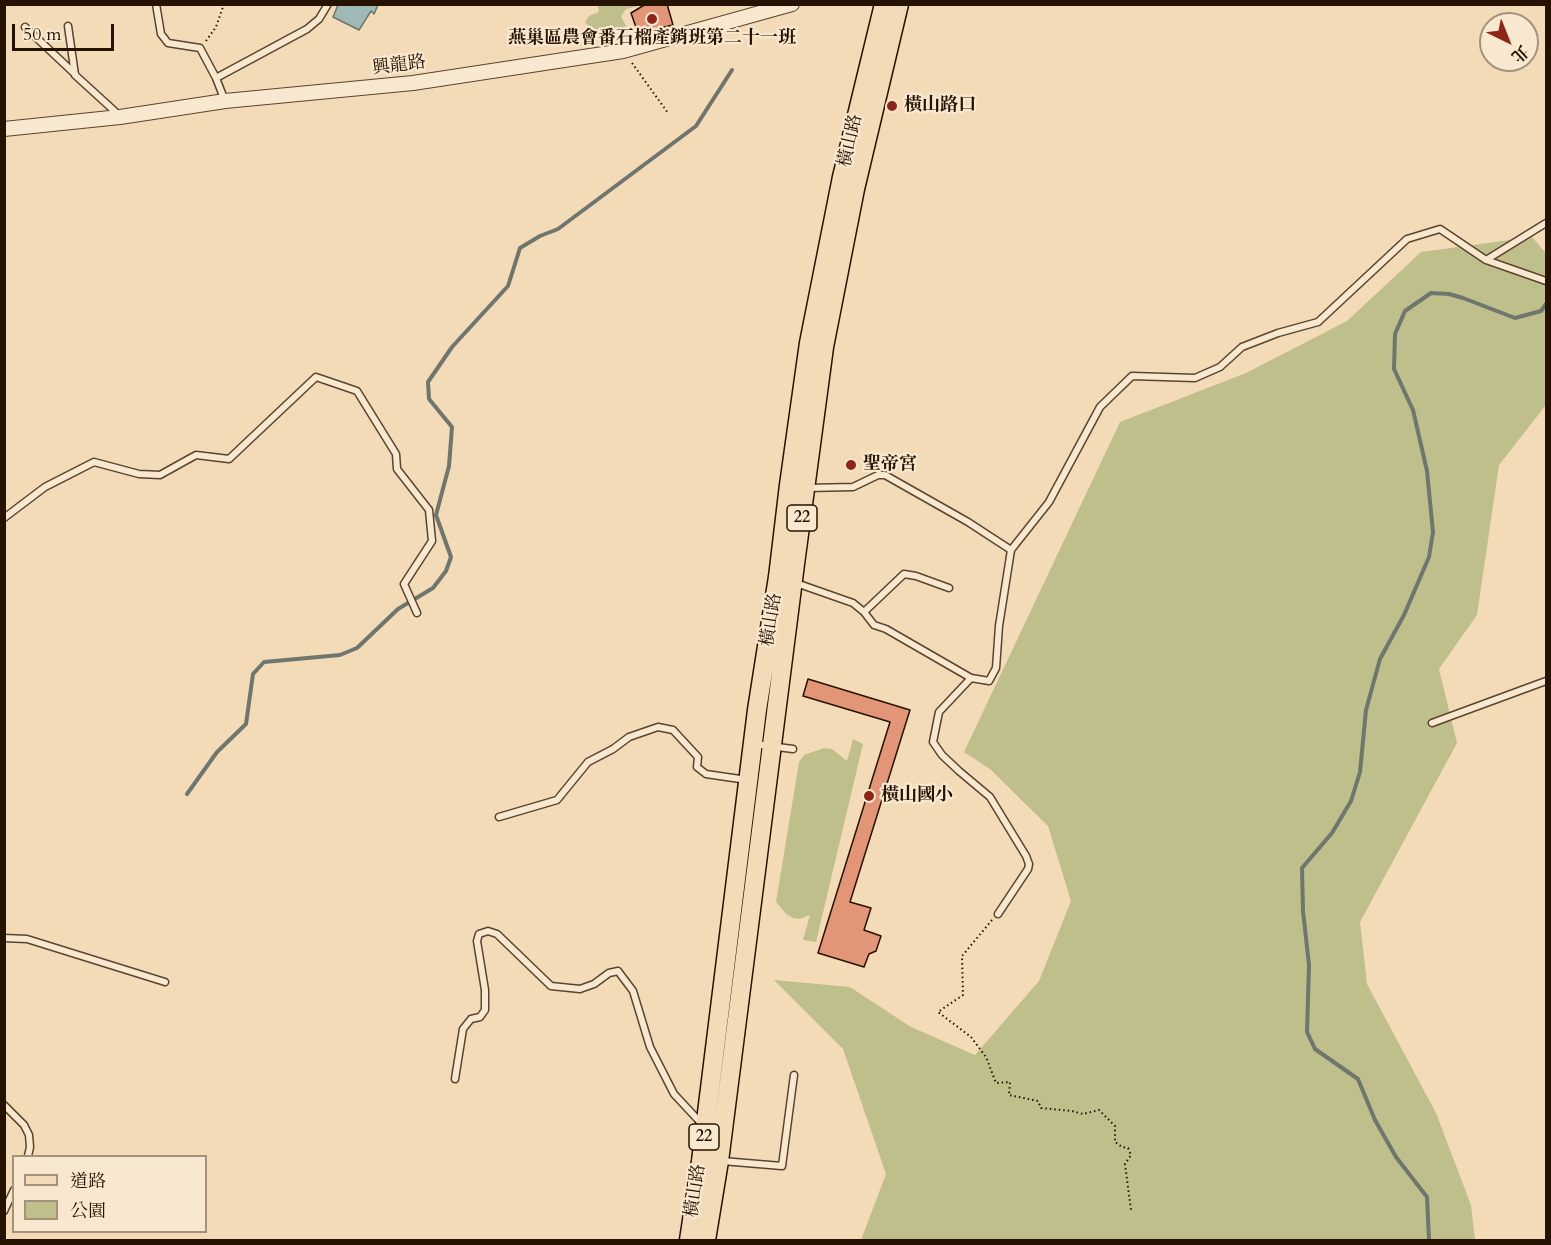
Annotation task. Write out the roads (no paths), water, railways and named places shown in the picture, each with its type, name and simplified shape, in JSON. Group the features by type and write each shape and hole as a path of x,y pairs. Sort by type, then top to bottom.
{"main road":[{"name":"橫山路","path":"706,1240 719,1161 773,746 786,580 811,332 847,156 884,4"},
{"name":"橫山路","path":"797,487 855,189 899,4"},
{"name":"橫山路","path":"689,1240 753,744 786,580"}],"street":[{"name":"興龍路","path":"4,129 120,117 225,101 413,83 623,51 792,4"}],"lane":[{"path":"156,4 161,34 168,43 200,48 225,101"},
{"path":"216,78 307,28 319,19 328,4"},
{"path":"68,26 75,75"},
{"path":"25,27 120,117"},
{"path":"1486,260 1546,224"},
{"path":"786,580 853,603 874,625 886,629 971,678 989,681 996,668 999,626 1011,550 1049,502 1100,407 1132,376 1195,378 1220,367 1242,347 1278,333 1318,322 1407,239 1440,229 1486,260 1546,281"},
{"path":"4,518 45,487 94,462 139,474 160,475 196,455 229,459 316,377 357,391 396,454 397,469 429,510 432,542 404,584 417,614"},
{"path":"797,487 853,487 878,475 885,475 968,522 1011,550"},
{"path":"864,612 904,574 949,588"},
{"path":"971,678 939,711 933,742 942,755 990,797 1029,864 1028,870 998,914"},
{"path":"1432,723 1546,681"},
{"path":"499,817 557,800 588,762 613,749 629,737 658,727 673,730 698,757 697,767 706,774 748,780"},
{"path":"753,744 793,749"},
{"path":"455,1079 463,1029 471,1018 480,1017 485,1010 485,990 477,941 479,934 488,931 497,934 551,986 580,989 594,984 609,973 618,971 633,991 650,1047 674,1094 705,1127"},
{"path":"4,938 27,939 165,982"},
{"path":"701,1161 782,1167 794,1075"},
{"path":"4,1105 24,1125 29,1135 28,1155"},
{"path":"4,1211 12,1194"}],"water":[{"path":"338,4 378,5 374,14 371,11 359,30 333,17"}],"waterway":[{"path":"187,794 217,752 246,724 253,674 264,662 340,655 357,648 398,609 433,588 446,571 451,557 436,515 449,466 452,427 429,399 428,382 452,347 508,286 520,248 558,229 696,126 732,70"},
{"path":"1429,1240 1427,1197 1396,1157 1375,1120 1358,1079 1315,1049 1307,1032 1309,965 1303,911 1302,868 1332,833 1351,801 1360,772 1366,710 1380,659 1404,615 1429,557 1433,532 1427,471 1413,410 1394,369 1395,334 1405,311 1431,293 1463,298 1515,318 1541,311 1546,304"}],"place":[{"name":"燕巢區農會番石榴產銷班第二十一班","path":"652,19"},
{"name":"橫山路口","path":"892,106"},
{"name":"聖帝宮","path":"851,465"},
{"name":"橫山國小","path":"869,796"}]}
